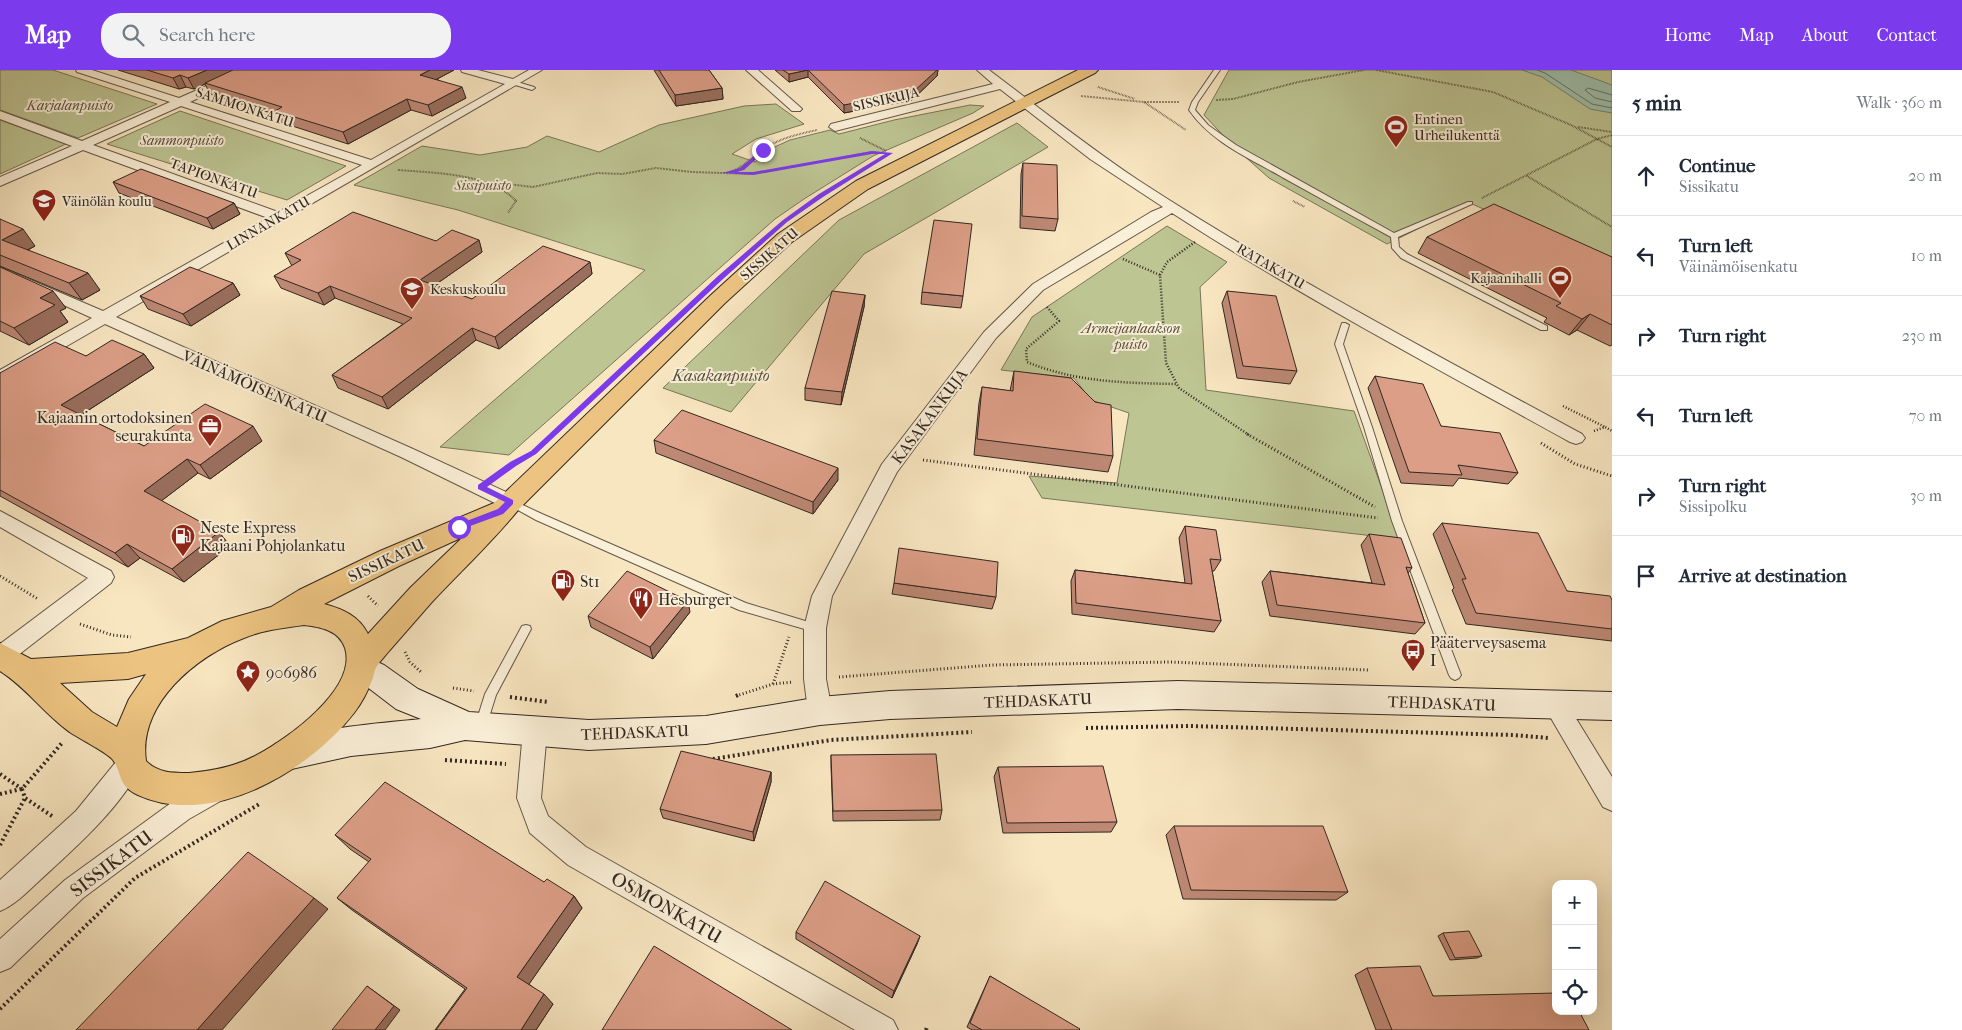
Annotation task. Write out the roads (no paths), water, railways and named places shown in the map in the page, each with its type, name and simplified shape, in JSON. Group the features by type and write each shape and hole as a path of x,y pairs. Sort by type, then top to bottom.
{"main road":[{"name":"SISSIKATU","path":"0,656 27,672 81,722 129,758 142,780 164,787 208,787 232,782 260,770 287,755 315,734 346,702 356,684 362,664 396,622 484,533 505,507 718,299 785,238 862,185 1090,70"},
{"name":"SISSIKATU","path":"275,617 347,577 505,507"},
{"path":"129,758 138,714 152,689 172,668 194,650 216,636 248,623 304,613 322,614 336,619 346,625 354,635 362,664"},
{"path":"27,672 128,666 194,650"}],"street":[{"name":"SAMMONKATU","path":"81,70 372,164"},
{"path":"0,182 252,70"},
{"path":"466,70 514,83"},
{"name":"LINNANKATU","path":"0,377 537,70"},
{"path":"751,70 796,109"},
{"name":"RATAKATU","path":"982,70 1131,181 1172,208 1398,340 1576,438"},
{"name":"SISSIKUJA","path":"835,127 1002,85"},
{"name":"TAPIONKATU","path":"0,115 278,217"},
{"name":"KASAKANKUJA","path":"820,711 815,679 815,628 822,596 889,469 990,335 1038,287 1156,215 1172,208"},
{"name":"VÄINÄMÖISENKATU","path":"0,271 481,487 505,507"},
{"path":"0,518 104,577 0,656"},
{"name":"TEHDASKATU","path":"362,664 407,699 473,727"},
{"name":"TEHDASKATU","path":"287,755 351,741 473,727 589,735 706,730 820,711 890,705 1178,695 1612,706"},
{"path":"1556,706 1612,799"},
{"name":"OSMONKATU","path":"535,731 529,798 539,824 577,856 883,1030"},
{"path":"0,898 75,830 116,785 129,758"},
{"name":"SISSIKATU","path":"0,958 74,889 180,811 232,782"}],"lane":[{"path":"1217,70 1195,102 1192,110 1196,118 1224,140 1317,195 1394,236"},
{"path":"514,83 532,88"},
{"path":"1394,236 1470,203"},
{"path":"1394,236 1396,248 1404,256 1544,328"},
{"path":"1345,326 1339,344 1368,427 1397,521 1455,675"},
{"path":"505,507 539,517 743,607 815,628"},
{"path":"473,727 526,629"}],"water":[{"path":"1522,70 1571,70 1612,85 1612,113 1590,109 1542,77"}],"place":[{"name":"Entinen Urheilukenttä","path":"1396,148"},
{"name":"Väinölän koulu","path":"44,222"},
{"name":"Kajaanihalli","path":"1560,299"},
{"name":"Keskuskoulu","path":"412,310"},
{"name":"Kajaanin ortodoksinen seurakunta","path":"210,447"},
{"name":"Neste Express Kajaani Pohjolankatu","path":"183,557"},
{"name":"St1","path":"563,602"},
{"name":"Hesburger","path":"641,620"},
{"name":"Pääterveysasema I","path":"1413,672"},
{"name":"906986","path":"248,693"}],"park label":[{"name":"Karjalanpuisto","path":"70,105"},
{"name":"Sammonpuisto","path":"182,140"},
{"name":"Sissipuisto","path":"483,185"},
{"name":"Armeijanlaakson puisto","path":"1131,336"},
{"name":"Kasakanpuisto","path":"721,375"}]}
